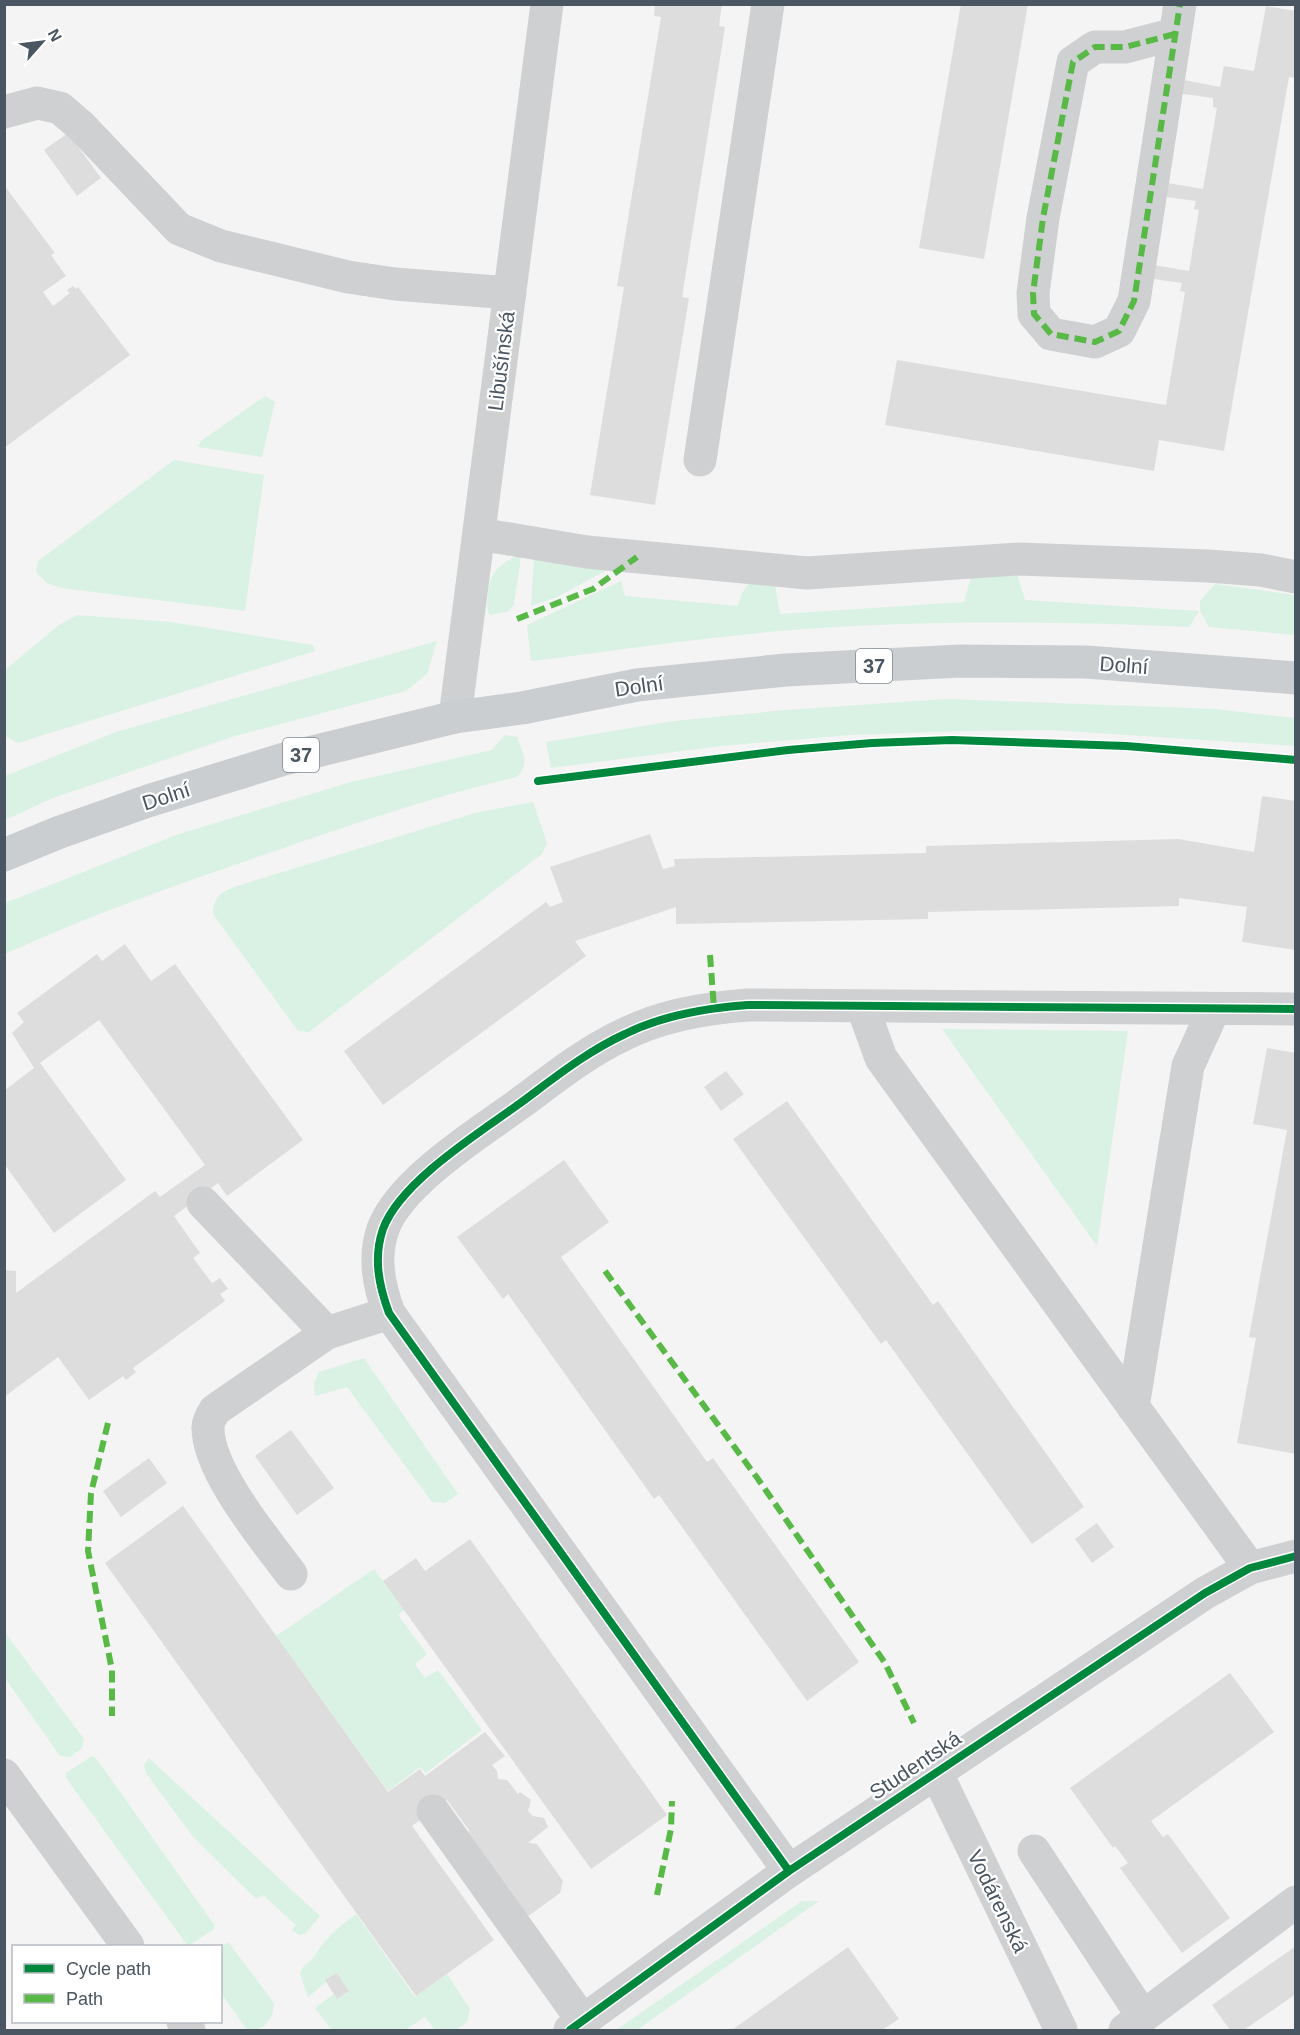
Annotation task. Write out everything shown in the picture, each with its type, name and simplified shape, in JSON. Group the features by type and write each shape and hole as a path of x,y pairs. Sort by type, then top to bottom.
{"main road":[{"name":"Dolní","path":"4,855 60,832 148,801 284,759 455,717 522,708 637,685 786,670 960,661 1086,662 1296,678"}],"street":[{"name":"Libušínská","path":"455,717 547,4"},
{"path":"700,460 768,4"},
{"path":"1177,19 1134,301 1119,331 1095,342 1052,334 1034,314 1033,293 1043,218 1073,62 1095,47 1125,47 1177,19"},
{"path":"4,112 37,103 60,108 82,127 179,229 221,246 372,281 510,293"},
{"path":"479,534 587,552 807,573 1019,559 1208,566 1260,570 1296,577"},
{"path":"789,1871 389,1313 379,1285 377,1253 383,1228 403,1198 438,1164 588,1054 651,1023 714,1008 748,1005 863,1008 1296,1009"},
{"path":"863,1008 881,1058 1250,1568"},
{"path":"1133,1407 1188,1066 1214,1009"},
{"path":"202,1203 327,1332"},
{"path":"291,1574 236,1501 210,1442 207,1424 215,1410 327,1332 389,1313"},
{"name":"Studentská","path":"577,2026 789,1871 1205,1593 1250,1568 1296,1556"},
{"name":"Vodárenská","path":"936,1772 1053,2026"},
{"path":"4,1775 127,1945"},
{"path":"433,1811 577,2026"},
{"path":"1034,1851 1134,2024 1296,1902"}],"green space":[{"path":"265,396 275,402 262,457 198,447 201,441"},
{"path":"174,460 264,475 245,611 61,588 47,583 36,572 38,561"},
{"path":"517,556 521,557 514,605 509,611 490,615 487,604 490,582 500,567"},
{"path":"534,559 611,568 557,597 531,606"},
{"path":"1017,574 1025,600 1199,611 1189,627 984,623 831,627 718,637 531,661 527,625 621,581 625,596 738,606 742,593 752,579 775,585 780,614 964,602 971,577"},
{"path":"1215,584 1295,595 1295,635 1209,627 1200,611 1200,601"},
{"path":"77,615 171,622 313,645 315,651 18,743 5,736 5,670 59,625"},
{"path":"437,641 427,674 406,691 235,736 53,798 5,820 5,776 116,732"},
{"path":"946,699 1215,709 1295,718 1295,746 1051,730 967,731 850,735 721,746 551,768 546,742 674,721 786,710"},
{"path":"505,735 517,737 523,753 523,768 516,777 394,811 171,887 104,912 5,954 5,903 179,834 351,782 492,750"},
{"path":"533,802 547,843 542,854 309,1032 298,1031 213,914 216,899 237,886 475,813"},
{"path":"942,1029 1128,1031 1097,1246"},
{"path":"364,1358 458,1494 445,1503 432,1502 347,1387 315,1396 314,1383 319,1372"},
{"path":"374,1569 404,1610 398,1615 427,1654 415,1664 425,1678 438,1670 482,1730 426,1773 420,1767 388,1791 276,1636"},
{"path":"4,1631 84,1739 82,1748 70,1757 60,1756 5,1678"},
{"path":"92,1756 96,1758 215,1926 213,1930 187,1945 66,1778 66,1773"},
{"path":"149,1758 320,1916 305,1934 299,1935 292,1930 296,1925 263,1895 256,1899 193,1837 146,1773 144,1765"},
{"path":"802,1901 819,1901 637,2030 616,2030"},
{"path":"356,1914 415,1997 447,1974 470,2009 467,2022 456,2030 435,2030 425,2017 405,2030 332,2030 315,2008 334,1994 337,1999 349,1991 337,1973 308,1997 300,1974 302,1968 328,1938"},
{"path":"229,1943 274,2003 270,2020 263,2027 247,2030 222,1994 222,1945"}],"building":[{"path":"655,4 722,4 719,26 725,27 682,297 689,298 655,505 590,495 624,287 617,286 661,17 654,16"},
{"path":"961,4 1028,4 984,259 919,248"},
{"path":"1266,6 1296,11 1296,78 1289,77 1224,451 1159,440 1154,471 885,425 897,360 1166,405 1185,292 1180,291 1182,283 1146,278 1148,264 1189,271 1199,210 1194,209 1196,201 1159,196 1162,182 1203,189 1217,108 1213,107 1213,98 1177,93 1179,79 1220,87 1224,66 1254,71"},
{"path":"68,133 101,178 77,196 44,150"},
{"path":"4,185 55,253 51,255 66,276 43,292 53,306 70,293 67,290 73,286 76,289 78,287 130,355 4,448"},
{"path":"1262,796 1296,801 1296,950 1242,942 1247,907 1179,898 1179,906 928,912 928,919 676,924 676,907 575,941 586,956 383,1105 344,1051 546,902 550,907 563,902 550,867 650,834 663,869 675,866 674,859 926,853 926,846 1178,839 1254,852"},
{"path":"125,944 151,981 175,964 303,1140 227,1196 218,1183 174,1216 200,1253 193,1258 212,1283 220,1278 228,1289 220,1294 225,1301 133,1368 136,1372 126,1380 123,1376 89,1400 58,1357 4,1397 4,1270 16,1271 16,1293 155,1191 160,1197 205,1165 99,1020 40,1063 126,1180 54,1233 5,1165 5,1090 34,1068 12,1033 24,1022 17,1013 97,954 102,961"},
{"path":"1267,1048 1296,1053 1296,1454 1237,1443 1256,1338 1249,1337 1287,1130 1253,1124"},
{"path":"726,1071 744,1094 721,1111 704,1087"},
{"path":"787,1101 933,1305 938,1301 1084,1507 1032,1544 886,1340 881,1344 733,1139"},
{"path":"564,1160 609,1222 561,1257 707,1462 713,1458 859,1662 807,1701 659,1495 654,1499 508,1294 503,1299 457,1237"},
{"path":"291,1430 334,1488 297,1515 255,1456"},
{"path":"149,1458 167,1483 121,1517 103,1491"},
{"path":"183,1506 388,1792 420,1769 425,1776 485,1732 505,1756 492,1765 497,1771 498,1779 507,1780 518,1794 520,1792 531,1800 528,1811 533,1816 544,1818 548,1827 528,1843 537,1844 563,1881 560,1893 520,1922 466,1847 469,1830 447,1800 412,1826 494,1940 416,1996 105,1563"},
{"path":"1097,1523 1114,1547 1092,1563 1075,1539"},
{"path":"470,1539 667,1815 591,1869 383,1581 416,1558 425,1571"},
{"path":"1230,1673 1274,1732 1151,1821 1163,1837 1168,1834 1230,1918 1182,1953 1120,1868 1128,1863 1115,1846 1113,1848 1070,1788"},
{"path":"1296,1946 1296,1994 1244,2030 1230,2030 1212,2005"},
{"path":"848,1947 899,2019 882,2030 732,2030"},
{"path":"337,1973 349,1991 337,1999 325,1980"}],"marked path":[{"path":"1175,34 1125,47 1095,47 1073,62 1043,218 1033,293 1034,314 1051,334 1095,342 1119,331 1134,301 1180,4"},
{"path":"517,619 593,589 637,557"},
{"path":"710,955 714,1008"},
{"path":"605,1271 758,1479 885,1663 914,1723"},
{"path":"108,1423 91,1493 88,1551 112,1670 112,1716"},
{"path":"657,1895 671,1829 672,1801"}],"cycle path":[{"path":"538,781 788,750 872,743 952,740 1126,746 1296,760"},
{"path":"789,1871 389,1313 378,1272 378,1251 383,1229 392,1211 423,1176 442,1160 583,1057 639,1027 685,1014 748,1005 1296,1009"},
{"path":"570,2030 789,1871 1205,1593 1250,1568 1296,1556"}]}
